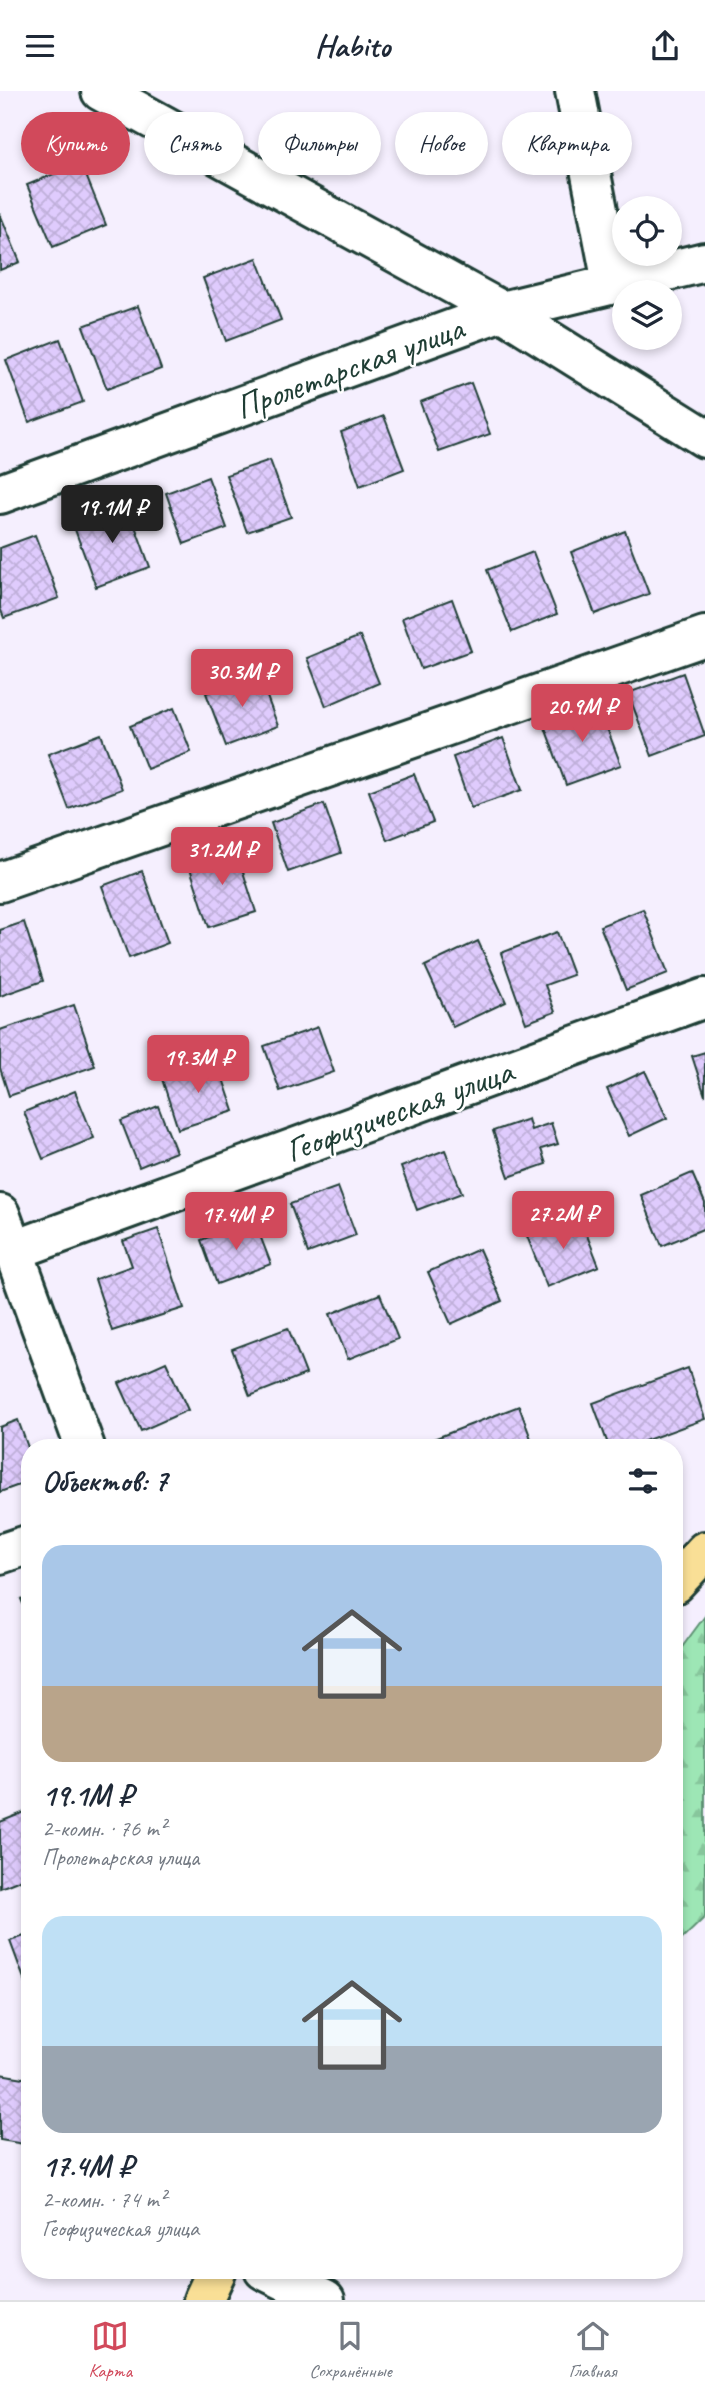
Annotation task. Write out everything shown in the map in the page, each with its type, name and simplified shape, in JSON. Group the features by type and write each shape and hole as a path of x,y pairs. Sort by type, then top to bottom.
{"main road":[{"path":"683,1574 705,1551"},
{"path":"203,2300 213,2279"}],"street":[{"path":"102,91 502,311 705,438"},
{"path":"575,91 612,283"},
{"name":"Пролетарская улица","path":"625,280 705,262"},
{"name":"Пролетарская улица","path":"0,494 502,311 612,283"},
{"path":"0,881 705,636"},
{"name":"Геофизическая улица","path":"15,1250 705,998"},
{"path":"0,1214 82,1439"},
{"path":"0,1554 21,1547"},
{"path":"282,2279 325,2300"}],"green space":[{"path":"705,1616 705,1917 683,1938 683,1646"}],"building":[{"path":"52,175 86,175 106,225 53,247 27,185"},
{"path":"0,214 20,262 0,270"},
{"path":"257,258 281,320 226,341 203,278"},
{"path":"138,306 161,369 107,389 83,326"},
{"path":"60,339 83,402 29,422 6,360"},
{"path":"471,383 490,434 439,452 420,402"},
{"path":"384,416 404,469 360,486 341,432"},
{"path":"270,460 291,517 247,532 226,475"},
{"path":"208,477 227,528 184,544 166,493"},
{"path":"127,504 150,567 96,587 73,524"},
{"path":"625,531 649,594 595,614 571,552"},
{"path":"35,535 59,598 4,618 0,608 0,548"},
{"path":"533,552 557,614 512,632 487,570"},
{"path":"452,599 471,651 421,669 402,618"},
{"path":"360,636 379,683 326,706 307,658"},
{"path":"258,673 278,726 226,746 206,693"},
{"path":"683,673 705,736 652,756 628,693"},
{"path":"597,702 621,765 566,785 543,722"},
{"path":"174,708 191,752 147,769 130,726"},
{"path":"101,734 122,789 69,809 48,754"},
{"path":"503,738 522,790 471,808 453,757"},
{"path":"414,774 433,822 387,840 369,791"},
{"path":"324,804 341,853 288,872 271,823"},
{"path":"235,847 256,912 209,927 188,862"},
{"path":"142,871 168,943 129,958 102,886"},
{"path":"643,909 668,973 626,990 600,926"},
{"path":"24,922 43,981 0,996 0,930"},
{"path":"557,932 573,975 545,985 555,1012 526,1023 501,953"},
{"path":"478,941 506,1002 453,1027 425,966"},
{"path":"74,1005 95,1066 9,1096 0,1068 0,1030"},
{"path":"318,1027 334,1072 280,1091 264,1046"},
{"path":"705,1052 705,1096 692,1056"},
{"path":"217,1061 234,1111 178,1129 162,1079"},
{"path":"645,1071 667,1118 629,1136 607,1089"},
{"path":"75,1091 94,1138 43,1159 24,1112"},
{"path":"158,1106 176,1152 139,1167 121,1121"},
{"path":"528,1119 531,1130 551,1123 558,1144 541,1149 546,1164 509,1177 493,1131"},
{"path":"445,1150 462,1193 417,1210 401,1167"},
{"path":"692,1173 705,1203 705,1228 662,1246 641,1195"},
{"path":"338,1187 356,1235 308,1253 290,1204"},
{"path":"579,1215 599,1266 547,1287 527,1236"},
{"path":"254,1220 271,1264 217,1284 201,1240"},
{"path":"158,1229 184,1308 112,1331 95,1279 132,1266 123,1241"},
{"path":"479,1249 502,1301 451,1324 428,1272"},
{"path":"380,1294 398,1339 348,1359 330,1314"},
{"path":"288,1328 306,1374 250,1396 232,1349"},
{"path":"166,1362 188,1410 141,1431 119,1383"},
{"path":"688,1368 705,1419 650,1439 606,1439 593,1403"},
{"path":"519,1406 531,1439 434,1439"},
{"path":"18,1420 25,1439 21,1439 21,1484 0,1492 0,1427"},
{"path":"21,1814 21,1880 0,1888 0,1822"},
{"path":"21,1937 21,1971 10,1941"},
{"path":"0,2074 21,2078 21,2144 0,2140"}]}
